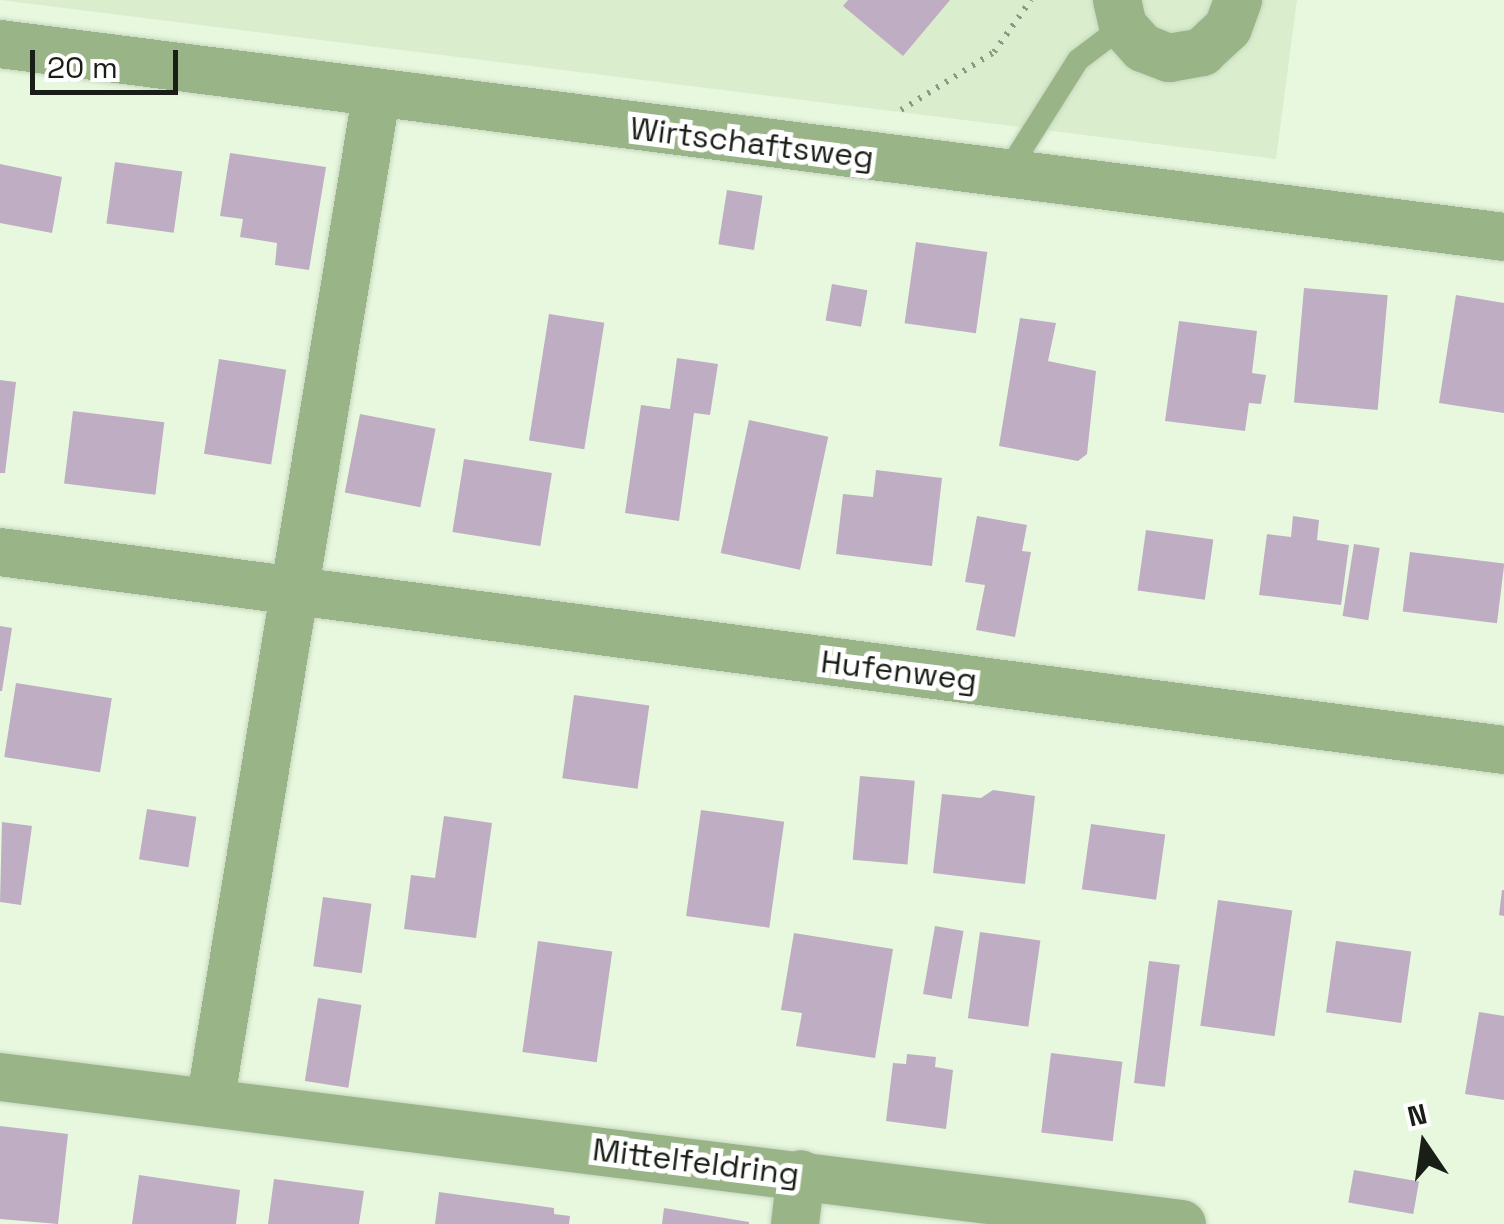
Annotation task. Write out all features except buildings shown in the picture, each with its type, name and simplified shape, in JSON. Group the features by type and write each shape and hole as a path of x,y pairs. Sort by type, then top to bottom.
{"street":[{"path":"1120,13 1143,48 1169,58 1202,52 1228,28 1238,0"},
{"name":"Wirtschaftsweg","path":"0,44 376,97 1504,237"},
{"path":"210,1103 376,97"},
{"name":"Hufenweg","path":"0,552 1504,750"},
{"name":"Mittelfeldring","path":"0,1077 1182,1224"},
{"path":"794,1224 801,1174"}],"lane":[{"path":"1006,174 1078,60 1120,13"}],"path":[{"path":"860,156 863,134 994,52 1032,0"}],"shaded area":[{"path":"0,0 1297,0 1276,159"}]}
